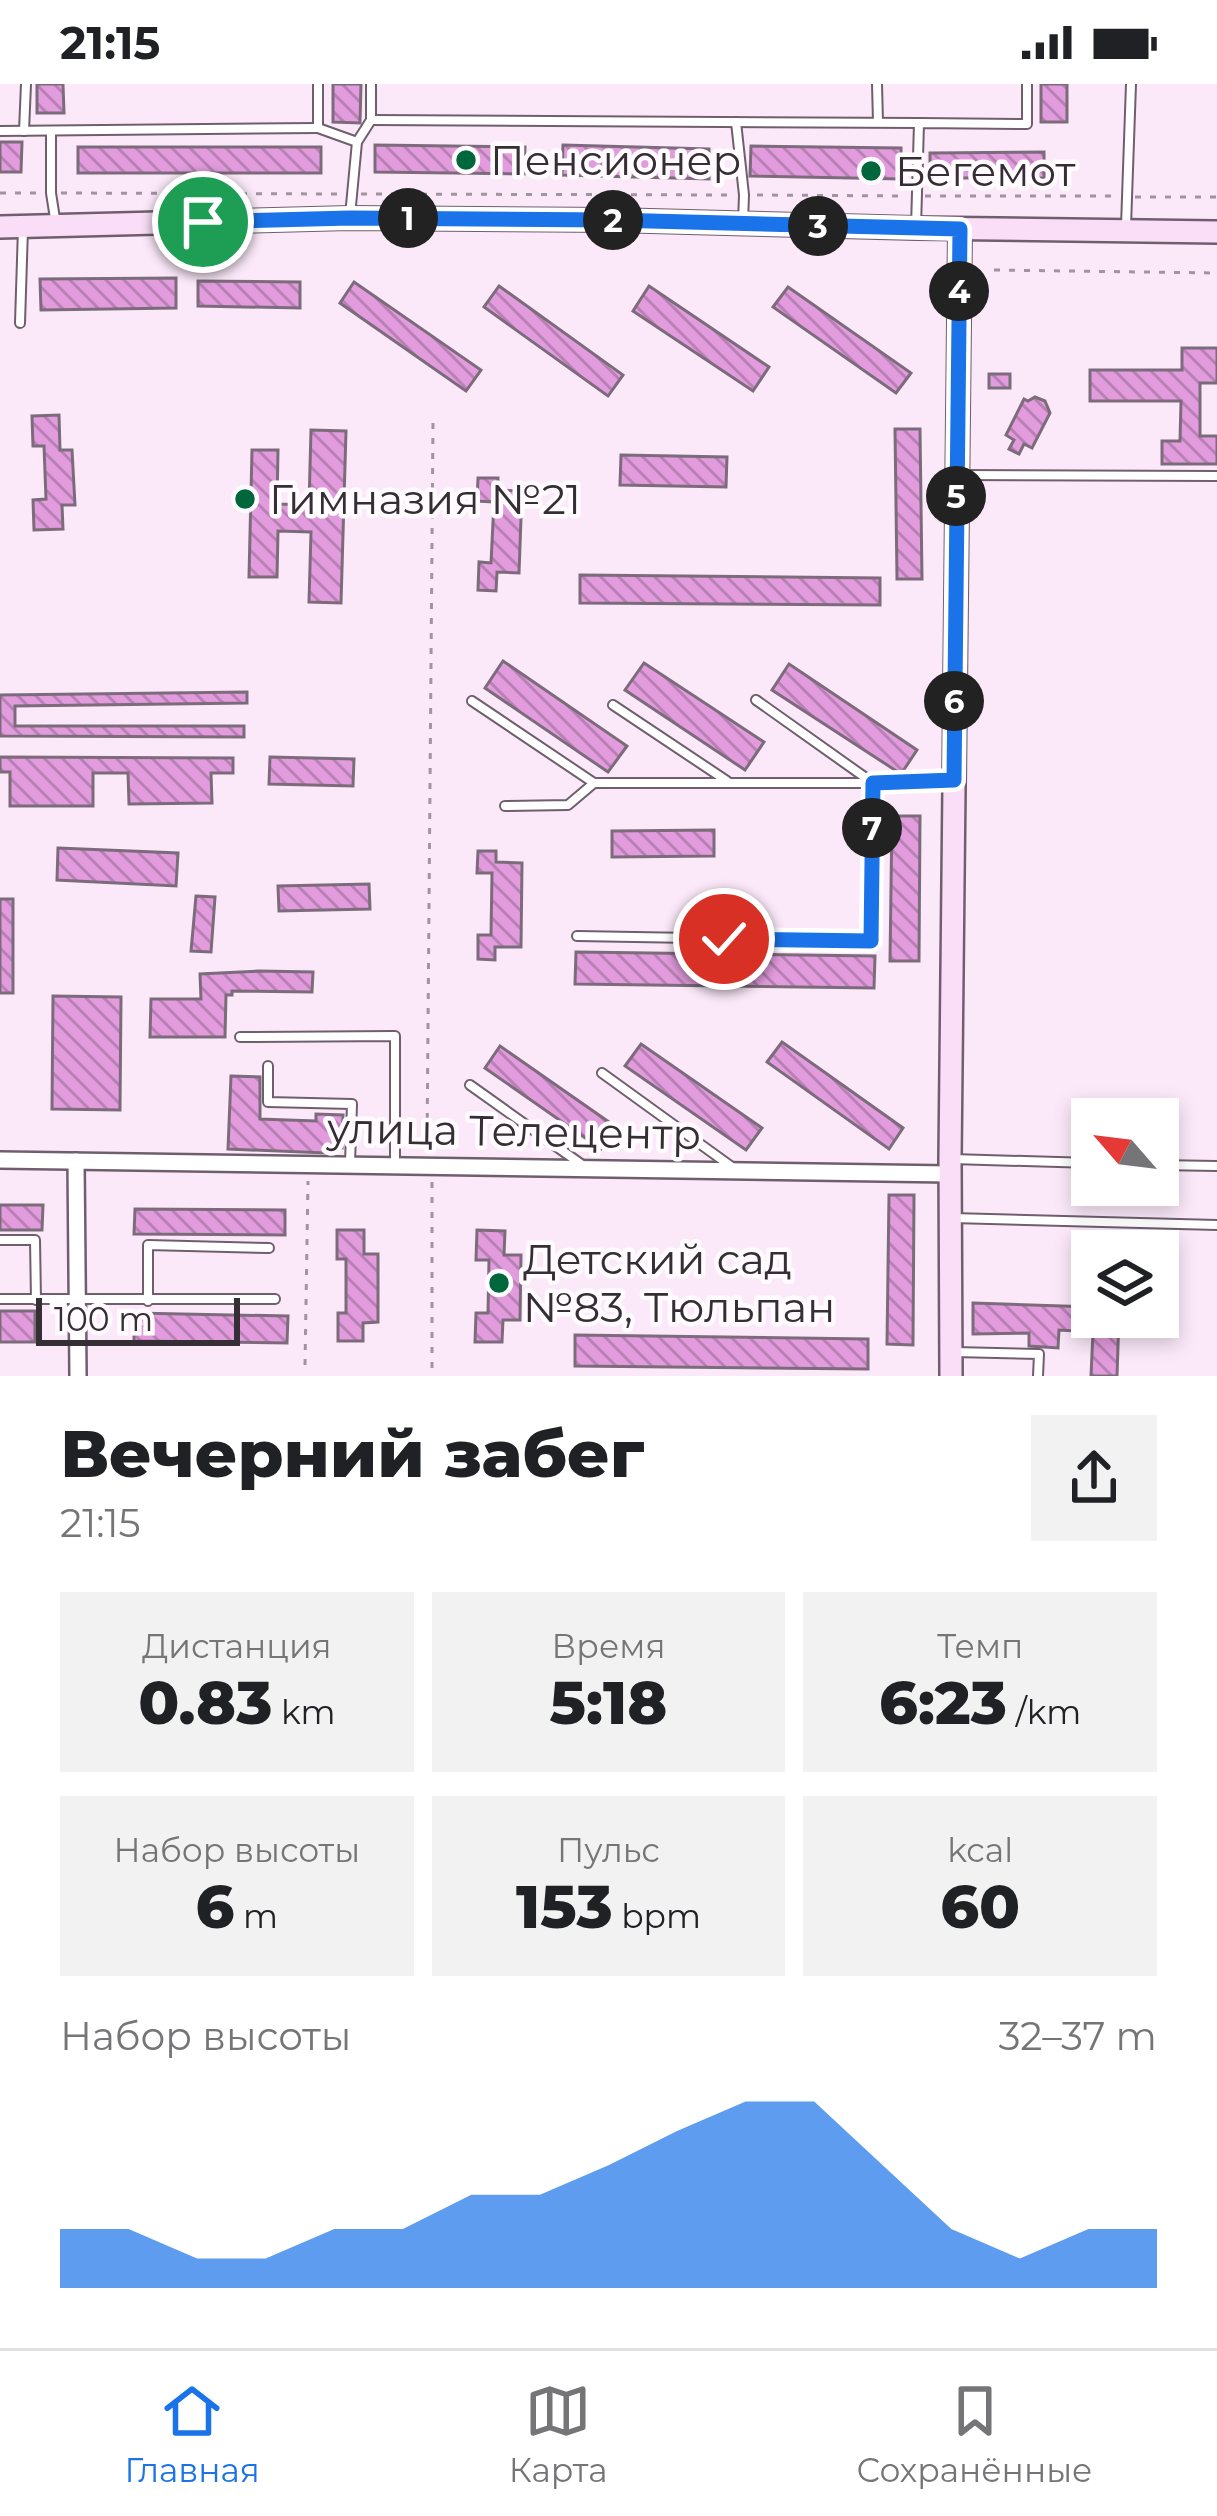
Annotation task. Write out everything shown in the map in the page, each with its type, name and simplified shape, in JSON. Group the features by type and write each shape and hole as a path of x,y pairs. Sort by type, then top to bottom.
{"main road":[{"path":"11,227 350,218 1217,232"},
{"path":"951,1376 960,229"}],"street":[{"name":"улица Телецентр","path":"0,1160 738,1171 950,1166"},
{"path":"76,1161 78,1376"}],"lane":[{"path":"24,131 26,84"},
{"path":"318,128 319,84"},
{"path":"350,218 357,142 371,120 371,84"},
{"path":"878,84 878,122"},
{"path":"371,120 1027,124 1027,84"},
{"path":"1126,231 1131,84"},
{"path":"736,122 743,224"},
{"path":"916,229 919,123"},
{"path":"0,130 318,128 357,142"},
{"path":"51,131 56,226"},
{"path":"11,227 20,323"},
{"path":"956,475 1217,476"},
{"path":"472,700 594,783 954,780"},
{"path":"756,700 873,783"},
{"path":"614,705 729,783"},
{"path":"505,806 568,805 594,783"},
{"path":"577,936 871,941 873,783"},
{"path":"240,1037 395,1036 395,1166"},
{"path":"268,1066 268,1102 352,1104 350,1165"},
{"path":"602,1073 738,1171"},
{"path":"470,1085 586,1169"},
{"path":"950,1166 1071,1163"},
{"path":"1179,1165 1217,1166"},
{"path":"950,1218 1217,1225"},
{"path":"0,1240 34,1240 35,1300"},
{"path":"148,1301 148,1245 269,1248"},
{"path":"0,1299 275,1299"},
{"path":"950,1352 1039,1354 1038,1376"}],"path":[{"path":"0,193 1217,197"},
{"path":"994,270 1217,273"},
{"path":"428,1149 433,422"},
{"path":"305,1365 308,1178"},
{"path":"431,1180 433,1376"}],"building":[{"path":"37,84 63,84 64,113 37,113"},
{"path":"333,84 361,84 360,123 333,122"},
{"path":"1041,84 1067,84 1067,122 1041,122"},
{"path":"0,142 22,142 21,172 0,172"},
{"path":"375,145 525,147 524,174 375,172"},
{"path":"563,145 709,149 709,179 562,175"},
{"path":"751,146 901,148 901,179 750,176"},
{"path":"78,147 321,147 321,173 78,173"},
{"path":"1044,152 1044,178 930,178 930,153"},
{"path":"176,278 176,308 41,310 40,279"},
{"path":"198,281 300,282 300,308 198,306"},
{"path":"354,282 481,370 466,391 340,303"},
{"path":"499,286 623,375 608,396 484,307"},
{"path":"649,286 769,367 753,391 633,311"},
{"path":"788,287 911,373 896,393 773,307"},
{"path":"1182,348 1217,348 1217,383 1200,383 1200,436 1217,436 1217,464 1162,464 1162,441 1180,441 1181,401 1090,401 1090,370 1182,370"},
{"path":"989,374 1010,374 1010,388 989,388"},
{"path":"1024,399 1045,401 1050,413 1032,448 1024,444 1019,454 1009,449 1014,440 1006,435"},
{"path":"59,415 60,450 72,450 75,505 62,505 63,529 34,530 33,500 46,499 44,446 33,446 32,416"},
{"path":"895,429 920,429 922,579 897,579"},
{"path":"311,430 346,431 341,603 309,602 311,532 278,531 277,577 249,577 252,450 278,450 277,504 309,505"},
{"path":"621,455 727,457 726,487 620,485"},
{"path":"478,478 498,478 498,490 522,491 519,573 497,572 496,591 478,590 479,562 491,563 494,502 477,501"},
{"path":"580,575 880,578 880,605 580,603"},
{"path":"503,661 627,746 608,772 485,688"},
{"path":"644,663 764,742 745,770 625,690"},
{"path":"789,664 917,750 901,774 772,690"},
{"path":"247,692 247,703 15,706 15,726 244,726 244,737 0,736 0,695"},
{"path":"0,757 233,758 233,773 211,773 212,803 129,804 128,773 93,773 93,806 10,806 10,772 0,772"},
{"path":"270,757 354,759 353,786 269,784"},
{"path":"892,816 920,816 919,961 890,961"},
{"path":"714,830 714,856 612,857 612,831"},
{"path":"58,848 178,853 176,886 57,880"},
{"path":"478,851 496,851 496,862 522,863 521,947 495,947 495,960 478,959 478,935 491,935 492,873 477,873"},
{"path":"369,884 370,909 279,911 278,886"},
{"path":"196,896 215,897 211,952 191,951"},
{"path":"0,899 13,899 13,993 0,993"},
{"path":"576,952 875,956 874,988 575,984"},
{"path":"313,972 312,992 232,991 226,995 225,1037 150,1037 151,999 201,999 200,974"},
{"path":"53,996 121,997 120,1110 52,1109"},
{"path":"782,1042 903,1128 889,1149 767,1062"},
{"path":"641,1044 762,1128 746,1150 625,1066"},
{"path":"500,1046 616,1127 601,1149 485,1068"},
{"path":"231,1076 260,1077 260,1119 316,1121 316,1114 343,1115 342,1148 326,1147 326,1153 228,1149"},
{"path":"889,1195 914,1195 913,1345 887,1344"},
{"path":"0,1205 43,1205 42,1230 0,1230"},
{"path":"135,1209 285,1210 285,1235 134,1234"},
{"path":"337,1230 364,1230 364,1254 378,1254 378,1322 363,1323 363,1341 338,1341 338,1313 346,1313 346,1259 337,1259"},
{"path":"477,1230 505,1231 504,1255 521,1255 520,1320 503,1320 502,1342 475,1342 476,1313 488,1313 489,1260 476,1260"},
{"path":"973,1303 1071,1306 1071,1331 1059,1330 1058,1348 1029,1346 1029,1333 973,1334"},
{"path":"0,1311 35,1311 35,1342 0,1342"},
{"path":"134,1313 288,1316 287,1343 134,1341"},
{"path":"575,1335 868,1339 868,1369 575,1366"},
{"path":"1093,1338 1118,1338 1117,1376 1091,1376"}],"place":[{"name":"Пенсионер","path":"466,160"},
{"name":"Бегемот","path":"871,171"},
{"name":"Гимназия №21","path":"245,499"},
{"name":"Детский сад №83, Тюльпан","path":"499,1283"}],"route":[{"path":"203,222 612,220 960,229 954,780 873,783 871,941 724,939"}]}
